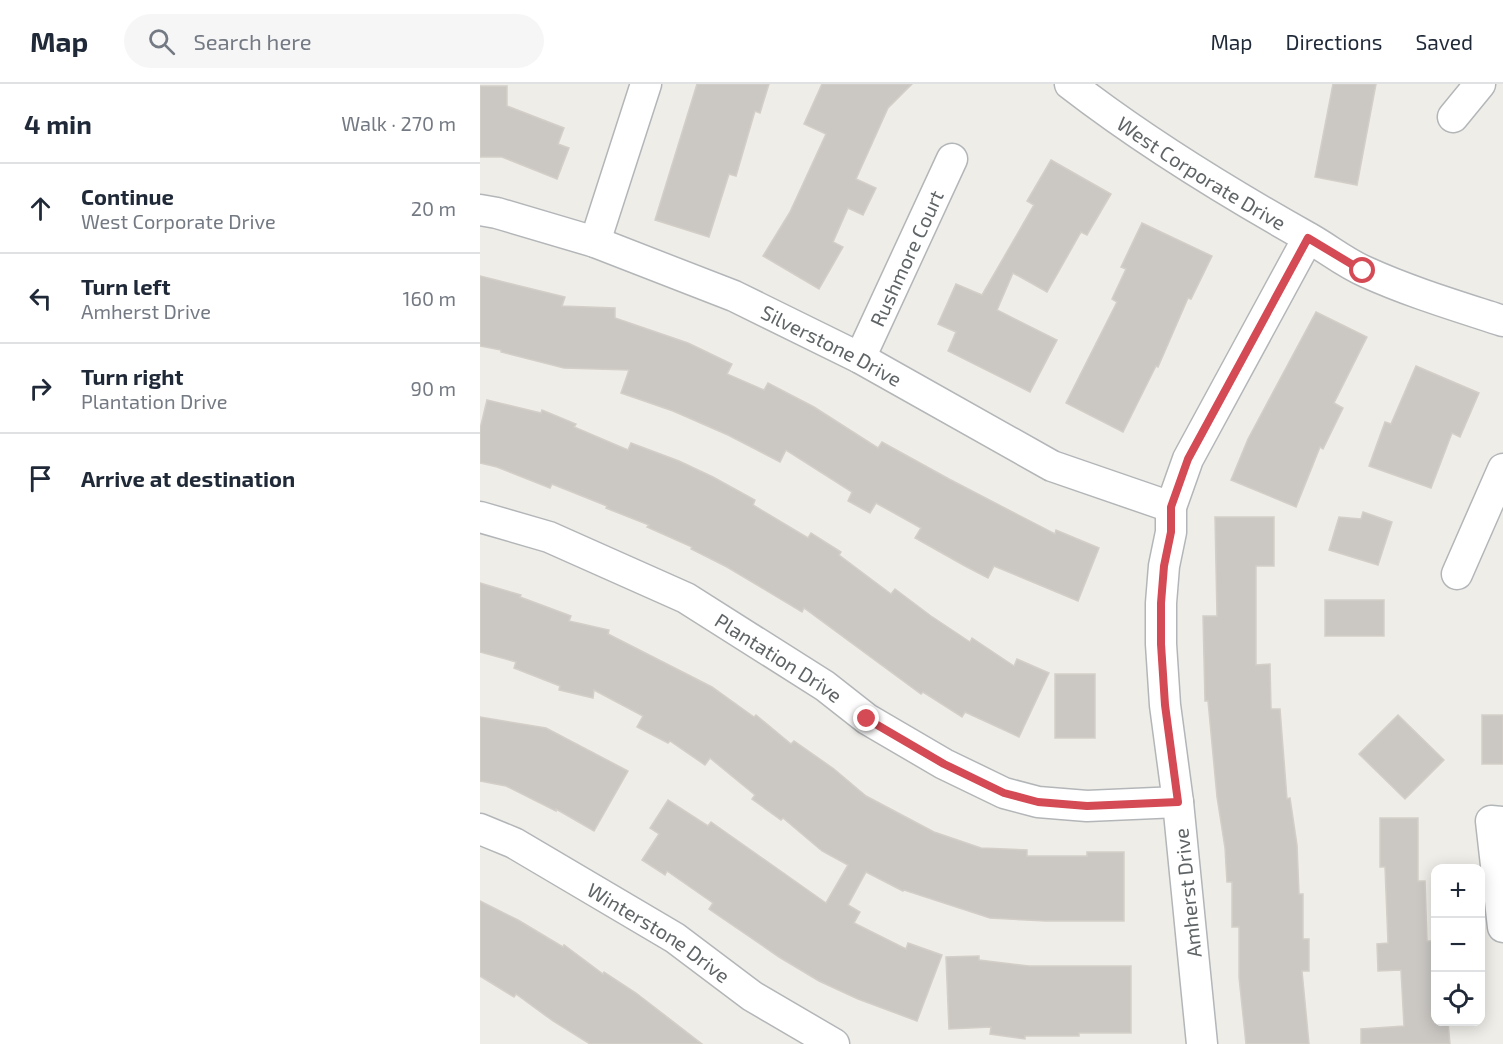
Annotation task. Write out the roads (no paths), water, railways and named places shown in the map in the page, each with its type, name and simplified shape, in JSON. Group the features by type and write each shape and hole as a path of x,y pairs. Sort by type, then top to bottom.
{"street":[{"path":"595,242 646,84"},
{"name":"West Corporate Drive","path":"1070,84 1182,163 1262,213 1363,271 1415,292 1503,321"},
{"path":"1453,117 1480,84"},
{"name":"Rushmore Court","path":"860,358 952,159"},
{"name":"Silverstone Drive","path":"480,210 595,242 734,296 860,358 1052,466 1171,507"},
{"name":"Amherst Drive","path":"1202,1044 1178,802 1165,705 1161,644 1161,603 1164,566 1171,532 1171,507 1188,459 1308,238"},
{"path":"1457,574 1503,469"},
{"name":"Plantation Drive","path":"480,517 549,537 686,598 825,686 867,719 944,764 1004,793 1038,802 1087,806 1178,802"},
{"path":"1497,822 1503,927"},
{"name":"Winterstone Drive","path":"480,830 514,843 675,938 752,996 834,1044"}]}
